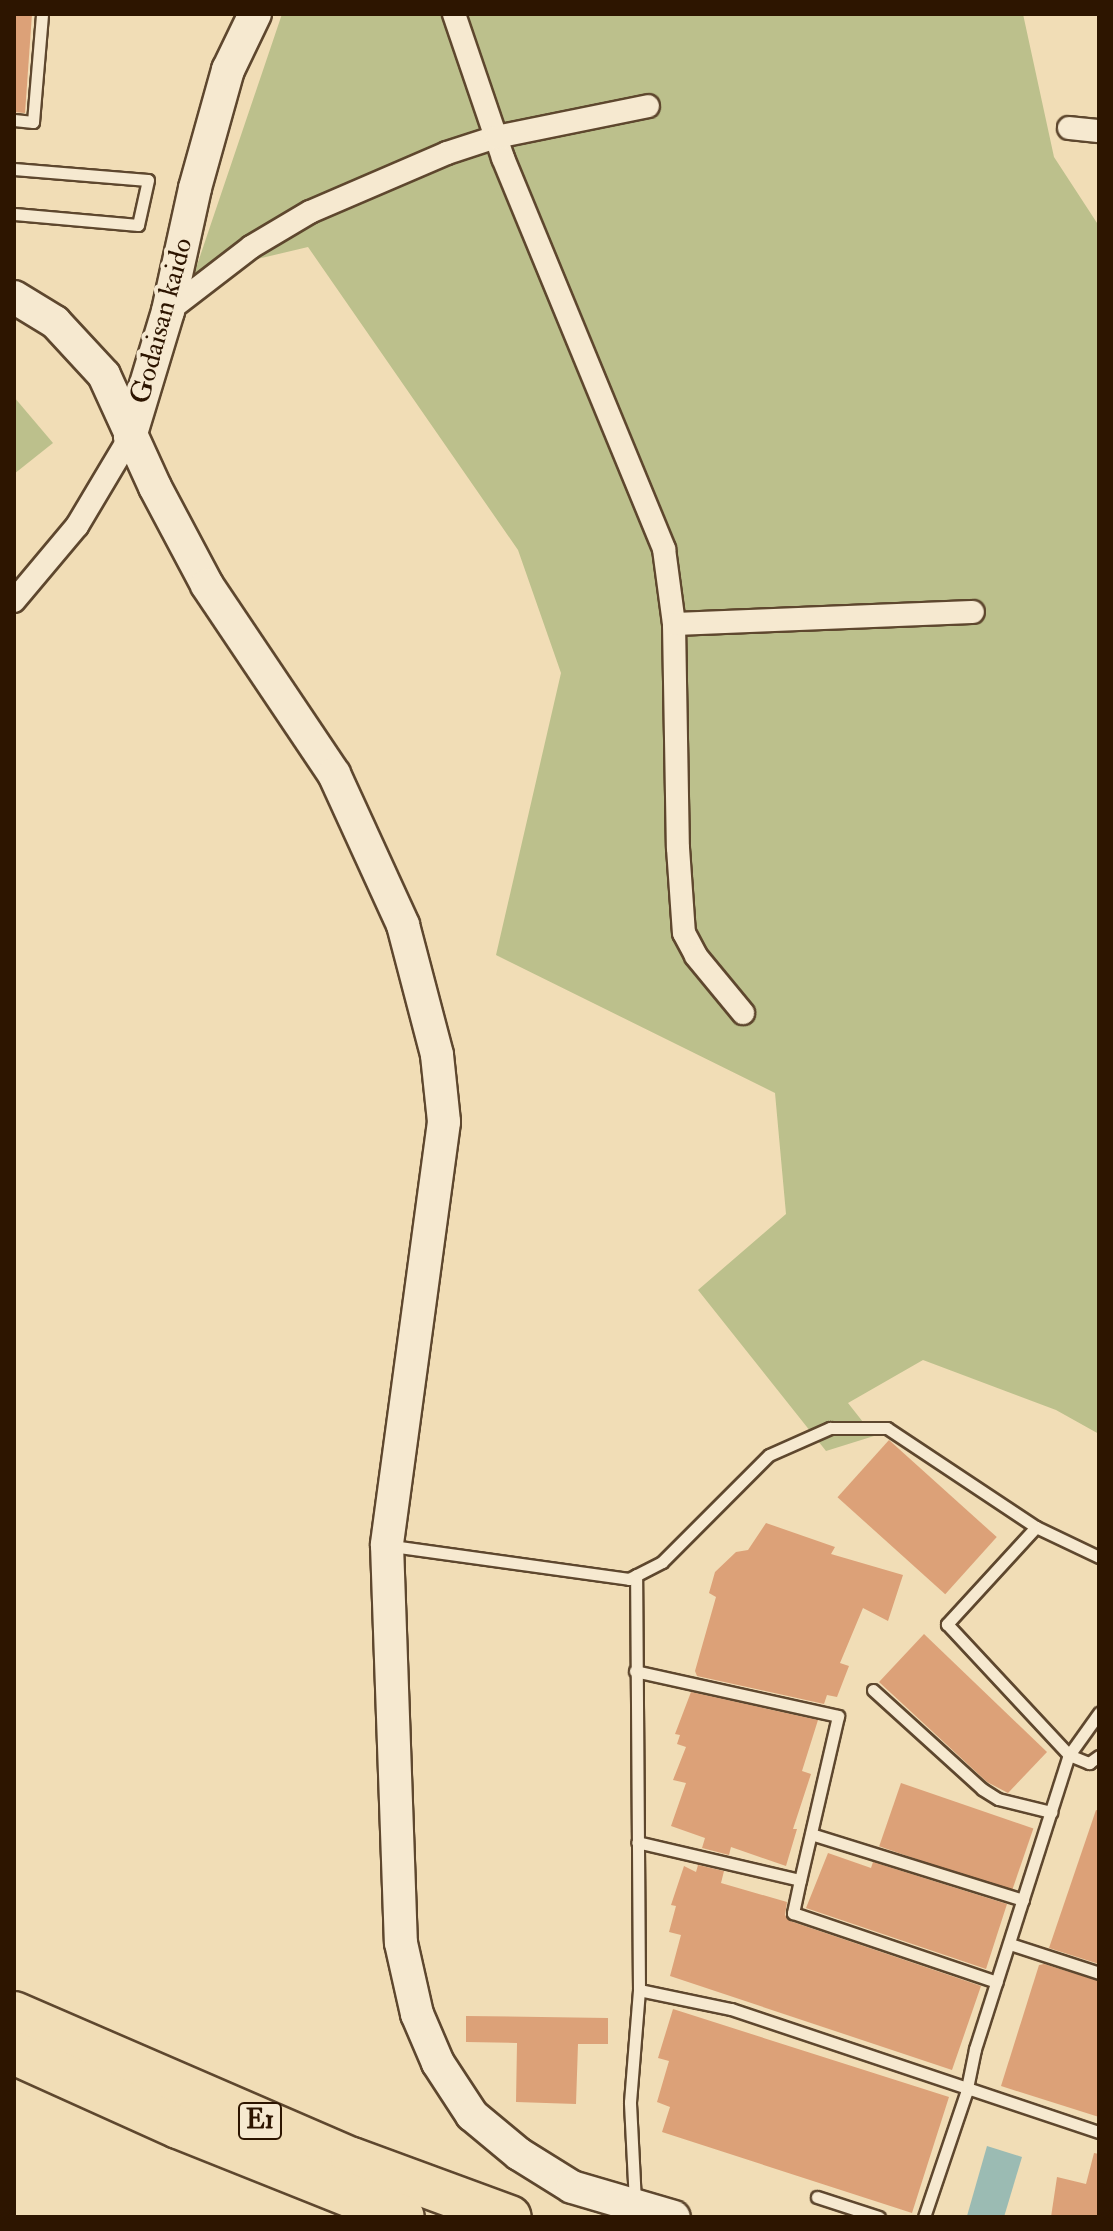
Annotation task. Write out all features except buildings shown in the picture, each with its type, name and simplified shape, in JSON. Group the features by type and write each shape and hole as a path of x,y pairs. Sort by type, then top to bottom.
{"highway":[{"name":"E1","path":"14,2013 352,2159 510,2217"},
{"name":"E1","path":"14,2053 178,2127 403,2217"}],"street":[{"name":"Godaisan kaido","path":"14,601 77,526 130,437 168,311 195,188 228,70 255,14"},
{"path":"454,14 496,137 565,314 664,549 674,624 678,848 684,933 696,956 743,1013"},
{"path":"168,311 251,247 310,212 447,153 496,137 648,106"},
{"path":"1069,128 1099,131"},
{"path":"14,297 55,322 104,375 130,437 207,585 334,774 403,925 437,1055 444,1122 387,1545 401,1943 417,2014 438,2063 472,2115 519,2154 572,2187 674,2217"},
{"path":"674,624 973,612"}],"lane":[{"path":"14,120 33,122 42,14"},
{"path":"14,169 148,180 138,225 14,214"},
{"path":"387,1545 629,1579 662,1562 769,1455 830,1428 887,1428 1036,1527 1099,1557"},
{"path":"1036,1527 947,1624 1069,1755 1089,1763 1099,1756"},
{"path":"635,2205 630,2102 639,1990 636,1575"},
{"path":"635,1671 838,1716 793,1913 997,1982"},
{"path":"873,1690 982,1789 998,1799 1051,1812"},
{"path":"924,2217 1069,1755 1099,1713"},
{"path":"811,1834 1023,1900"},
{"path":"637,1842 800,1880"},
{"path":"1010,1944 1099,1973"},
{"path":"639,1990 731,2009 1099,2132"},
{"path":"817,2197 879,2217"}],"green space":[{"path":"282,14 1023,14 1054,157 1099,226 1099,1434 1056,1410 923,1360 848,1403 874,1436 826,1451 698,1290 786,1214 775,1093 496,955 561,673 518,550 308,247 194,274"},
{"path":"14,397 53,443 14,474"}],"water":[{"path":"987,2146 1022,2157 1004,2217 967,2216"}]}
